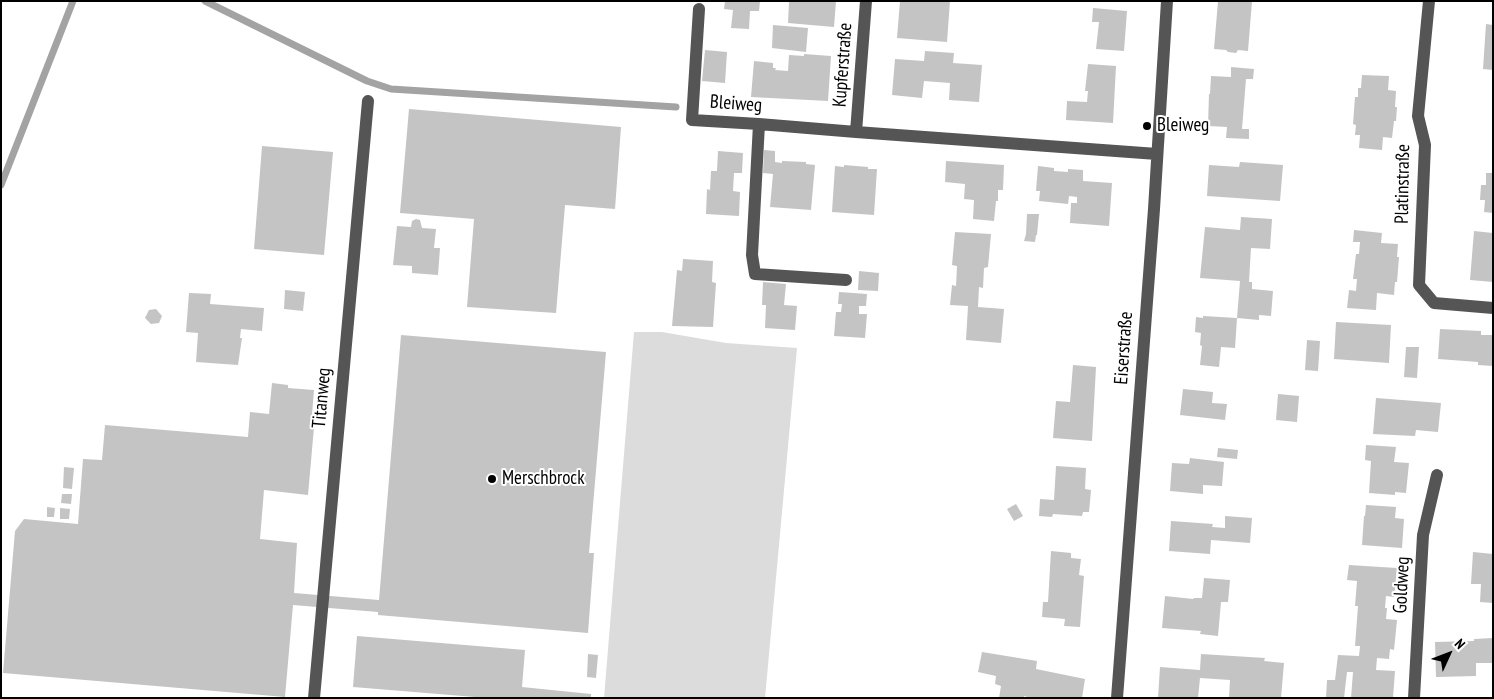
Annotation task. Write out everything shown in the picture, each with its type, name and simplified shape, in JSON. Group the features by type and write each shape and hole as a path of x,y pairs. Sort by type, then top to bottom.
{"street":[{"name":"Kupferstraße","path":"856,132 866,1"},
{"name":"Eiserstraße","path":"1117,698 1158,154 1167,1"},
{"name":"Platinstraße","path":"1428,1 1418,116 1424,145 1419,285 1434,302 1493,308"},
{"name":"Bleiweg","path":"699,9 692,120 1158,154"},
{"name":"Titanweg","path":"314,698 368,101"},
{"path":"759,124 752,255 755,274 846,280"},
{"name":"Goldweg","path":"1414,698 1423,535 1438,475"}],"shaded area":[{"path":"634,332 662,332 726,343 797,348 765,698 604,698"}],"building":[{"path":"725,1 760,1 759,11 750,11 749,29 731,28 733,10 724,9"},
{"path":"836,1 834,27 788,23 789,2"},
{"path":"900,1 950,1 947,42 897,38"},
{"path":"1218,1 1252,1 1248,51 1238,50 1236,53 1214,49"},
{"path":"1093,8 1127,11 1124,51 1096,49 1099,22 1092,22"},
{"path":"1486,24 1493,25 1493,70 1483,69"},
{"path":"773,25 808,28 806,52 772,48"},
{"path":"705,50 727,52 725,83 702,81"},
{"path":"925,51 954,53 953,63 982,65 979,102 949,100 950,83 924,81 922,98 892,95 895,59 924,61"},
{"path":"804,54 831,56 828,101 751,97 754,61 773,63 773,68 776,68 775,70 788,71 789,55 804,56"},
{"path":"1088,64 1116,66 1113,123 1066,120 1067,101 1087,102 1088,91 1085,91"},
{"path":"1231,67 1254,69 1253,79 1246,79 1242,129 1249,129 1249,139 1226,138 1227,127 1208,126 1211,76 1231,77"},
{"path":"1362,75 1389,76 1388,90 1396,91 1396,121 1394,121 1392,138 1383,137 1382,150 1359,148 1360,135 1355,135 1356,125 1353,124 1355,97 1358,97 1358,88 1361,88"},
{"path":"409,109 621,127 615,209 565,205 556,313 467,307 474,219 400,213"},
{"path":"262,146 333,152 324,255 254,249"},
{"path":"764,150 775,151 775,162 806,162 806,164 815,165 811,210 770,207 773,174 763,173"},
{"path":"718,151 743,153 742,173 734,173 733,191 740,192 739,216 706,214 707,189 710,190 711,171 717,171"},
{"path":"946,161 1004,165 1003,190 998,190 994,221 973,219 974,200 964,199 965,184 945,182"},
{"path":"1240,162 1283,165 1280,201 1207,196 1209,165 1239,167"},
{"path":"844,165 877,169 874,215 832,212 835,166 844,167"},
{"path":"1038,166 1054,168 1054,171 1068,172 1068,169 1083,170 1083,181 1112,183 1109,226 1070,223 1071,203 1077,203 1077,197 1069,196 1068,204 1039,201 1040,191 1036,191"},
{"path":"1486,173 1493,173 1493,213 1484,212 1485,200 1480,200 1481,185 1486,185"},
{"path":"1027,214 1039,214 1035,242 1024,241"},
{"path":"1241,217 1272,219 1270,249 1251,248 1249,282 1252,282 1252,289 1273,291 1271,316 1259,315 1259,320 1237,318 1240,281 1200,278 1205,227 1240,230"},
{"path":"420,220 422,228 436,229 434,248 440,248 438,275 412,273 412,266 393,265 397,226 411,227 412,221"},
{"path":"1354,230 1382,233 1381,243 1398,244 1397,257 1399,257 1394,295 1377,293 1376,310 1347,308 1349,290 1356,291 1357,279 1353,279 1356,254 1359,254 1360,242 1353,242"},
{"path":"1474,231 1493,233 1493,282 1470,280"},
{"path":"955,232 991,234 988,267 984,268 983,288 979,287 978,307 1004,309 1001,343 966,340 968,306 950,305 952,285 956,286 957,266 952,265"},
{"path":"683,259 713,261 712,282 716,283 713,327 672,326 677,270 682,271"},
{"path":"859,271 879,273 878,291 858,290"},
{"path":"763,282 786,284 784,305 797,306 795,330 765,328 766,305 762,305"},
{"path":"285,290 305,292 303,311 284,309"},
{"path":"839,292 867,294 866,306 859,306 859,314 867,314 865,338 834,336 836,312 841,312 842,304 838,304"},
{"path":"189,293 211,294 210,304 264,308 262,331 241,329 240,338 242,338 238,365 196,362 198,333 186,332"},
{"path":"156,309 162,316 159,323 151,324 145,318 149,310"},
{"path":"1196,317 1237,318 1235,348 1221,347 1219,367 1200,365 1201,333 1195,332"},
{"path":"1336,322 1391,325 1389,363 1334,359"},
{"path":"1440,329 1481,331 1481,335 1493,335 1493,366 1478,365 1478,362 1438,359"},
{"path":"401,335 606,352 589,553 594,553 588,633 378,615 378,612 293,605 285,697 3,673 15,531 24,519 78,524 83,459 102,460 105,425 248,437 250,412 269,414 272,383 288,385 288,388 314,390 312,415 315,416 308,495 264,490 260,539 297,543 294,593 379,600"},
{"path":"1307,340 1320,341 1318,371 1305,370"},
{"path":"1406,347 1419,347 1417,378 1404,377"},
{"path":"1073,365 1096,367 1092,441 1053,438 1056,401 1070,402"},
{"path":"1183,389 1213,392 1212,403 1227,404 1225,420 1180,415"},
{"path":"1278,394 1299,396 1297,422 1276,420"},
{"path":"1376,398 1441,403 1438,432 1416,430 1415,436 1373,434"},
{"path":"1366,445 1396,447 1394,462 1409,463 1406,493 1395,492 1395,495 1369,493 1371,461 1365,460"},
{"path":"1218,448 1238,450 1237,459 1217,457"},
{"path":"1190,458 1224,462 1222,486 1203,485 1203,494 1170,491 1172,463 1189,464"},
{"path":"1056,466 1086,468 1085,489 1091,490 1089,512 1083,512 1082,516 1053,514 1052,517 1039,516 1040,499 1054,500"},
{"path":"64,467 74,468 72,489 63,488"},
{"path":"62,494 72,494 71,504 61,503"},
{"path":"1016,504 1023,516 1014,521 1007,509"},
{"path":"1366,505 1396,507 1395,518 1404,519 1402,548 1362,545"},
{"path":"47,507 55,508 54,517 47,517"},
{"path":"60,508 70,509 69,519 60,519"},
{"path":"1225,516 1252,518 1250,543 1211,540 1210,554 1169,551 1171,521 1213,524 1212,527 1225,528"},
{"path":"1051,551 1071,553 1071,558 1081,559 1079,575 1084,576 1080,627 1064,626 1065,619 1042,617 1043,602 1048,602"},
{"path":"1473,552 1493,554 1493,603 1480,602 1481,584 1471,584"},
{"path":"1349,565 1397,568 1394,597 1386,596 1385,608 1387,608 1386,619 1397,620 1394,650 1390,649 1389,659 1377,658 1376,670 1395,671 1393,698 1351,698 1353,672 1347,672 1344,698 1326,698 1327,680 1335,680 1338,655 1359,656 1360,646 1355,646 1358,606 1355,606 1357,581 1347,580"},
{"path":"1204,578 1230,580 1228,602 1221,602 1218,636 1200,634 1201,631 1162,628 1165,596 1202,598"},
{"path":"357,636 525,650 522,687 591,694 591,698 487,698 353,687"},
{"path":"1493,638 1493,663 1476,663 1476,676 1436,677 1435,642 1474,641 1474,639"},
{"path":"982,652 1037,661 1036,669 1085,679 1082,698 1031,698 1024,696 1024,698 999,698 1001,686 995,684 996,676 978,672"},
{"path":"588,654 598,655 596,678 587,677"},
{"path":"1201,654 1265,658 1264,661 1284,663 1281,698 1229,698 1230,680 1200,678 1198,698 1158,698 1160,667 1200,670"}],"waterway":[{"path":"1,185 73,1"},
{"path":"205,1 367,81 391,89 676,107"}],"place":[{"name":"Bleiweg","path":"1147,126"},
{"name":"Merschbrock","path":"492,479"}]}
